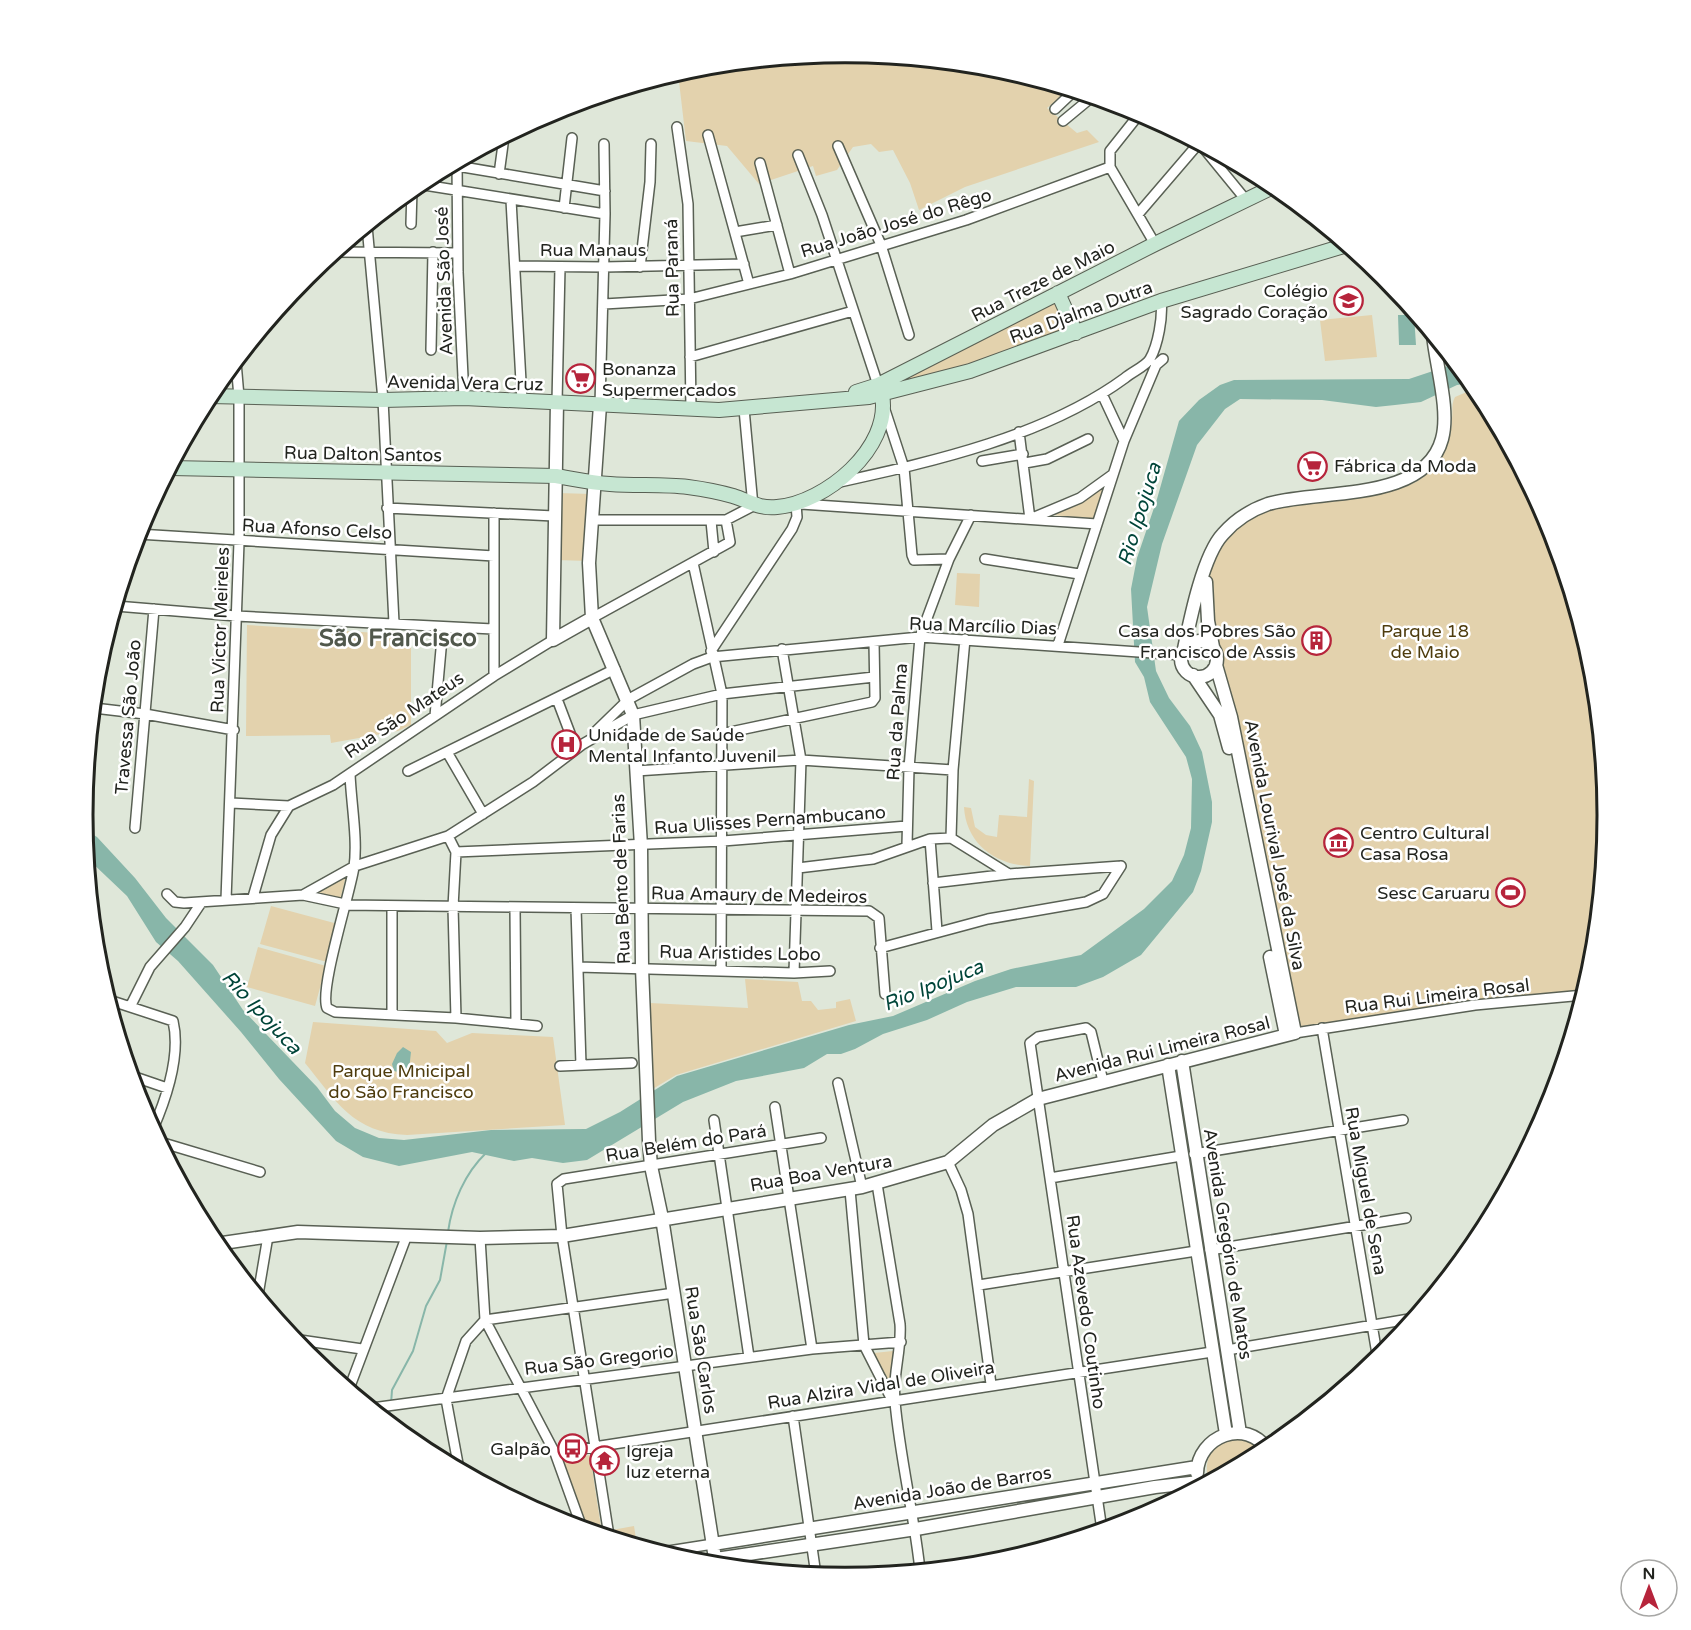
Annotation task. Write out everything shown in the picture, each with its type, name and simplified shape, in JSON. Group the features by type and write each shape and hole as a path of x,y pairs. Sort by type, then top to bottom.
{"main road":[{"name":"Rua Treze de Maio","path":"744,409 882,396 922,362 1265,191"},
{"name":"Rua Djalma Dutra","path":"882,396 1004,360 1161,301 1338,248"},
{"path":"1058,293 1076,333"},
{"path":"922,362 923,376 932,381"},
{"name":"Avenida Vera Cruz","path":"220,396 383,400 464,398 691,409 744,409"},
{"path":"753,506 775,508 799,504 833,483 860,460 875,442 881,428 882,396"},
{"name":"Rua Dalton Santos","path":"178,468 556,476 594,482 688,487 736,497 753,506"}],"street":[{"path":"1055,109 1067,97"},
{"path":"1063,121 1085,103"},
{"path":"1134,121 1110,151 1110,167 1139,213 1155,244"},
{"name":"Rua Paraná","path":"677,127 688,204 691,409"},
{"path":"708,135 749,284"},
{"path":"564,208 572,138"},
{"path":"592,618 589,563 600,405 604,304 604,144"},
{"path":"640,267 650,182 651,144"},
{"path":"838,146 881,245 909,335"},
{"path":"499,174 503,147"},
{"path":"1139,213 1195,150"},
{"path":"798,155 822,214 904,468 914,560 949,559"},
{"path":"760,163 790,274"},
{"path":"1223,164 1246,200"},
{"path":"466,166 499,174 605,191"},
{"name":"Rua João José do Rêgo","path":"604,304 689,298 790,274 966,220 1110,167"},
{"name":"Avenida São José","path":"457,172 464,398"},
{"path":"434,186 605,214"},
{"path":"511,200 522,400"},
{"path":"411,224 412,201"},
{"path":"735,232 777,225"},
{"path":"368,235 383,400 394,623"},
{"path":"348,252 458,253"},
{"path":"431,350 433,252"},
{"name":"Rua Manaus","path":"514,266 640,267 744,264"},
{"path":"553,640 560,267"},
{"path":"833,483 904,468 1019,432 1102,394 1150,359 1163,316 1161,301"},
{"path":"690,357 853,312"},
{"path":"1183,652 1206,569 1222,535 1247,514 1266,505 1288,499 1373,488 1412,477 1424,468 1442,440 1442,403 1434,347"},
{"path":"1058,645 1124,441 1156,365 1163,359"},
{"name":"Rua Victor Meireles","path":"226,900 234,730 240,471 237,374"},
{"path":"1102,394 1124,441"},
{"path":"592,520 726,520 753,506 744,409"},
{"path":"1019,432 1030,519"},
{"path":"982,461 1047,459 1088,440"},
{"path":"1030,519 1080,498 1113,474"},
{"path":"711,654 792,529 799,504 1097,524"},
{"path":"387,508 554,516"},
{"path":"494,513 494,676"},
{"name":"Rua da Palma","path":"907,845 909,768 920,637 949,559 970,515"},
{"name":"Rua São Mateus","path":"289,806 318,794 350,774 494,676 553,640 730,542 726,520"},
{"path":"711,521 714,552"},
{"name":"Rua Afonso Celso","path":"148,535 494,556"},
{"path":"985,559 1080,574"},
{"path":"693,563 711,654 720,678 722,694 720,767 723,841 720,970"},
{"name":"Avenida Lourival José da Silva","path":"1206,569 1205,595 1213,647 1217,656 1216,665 1231,717 1290,1034"},
{"path":"123,607 236,616 493,629"},
{"name":"Travessa São João","path":"135,828 154,609"},
{"name":"Rua Bento de Farias","path":"592,618 633,715 641,846 640,910 649,1141"},
{"path":"435,716 443,627"},
{"name":"Rua Marcílio Dias","path":"579,747 628,699 711,654 920,637 1058,645 1159,654 1183,652"},
{"path":"951,838 953,770 965,639"},
{"path":"1183,652 1198,641 1213,647"},
{"path":"721,734 795,721 874,700 874,642"},
{"path":"782,649 801,760 794,973"},
{"name":"Avenida Lourival José da Silva","path":"1183,652 1184,667 1193,675 1220,715 1227,737 1290,1034"},
{"path":"1193,675 1204,676 1216,665"},
{"path":"408,771 615,669"},
{"path":"167,894 179,903 303,895 354,866 448,836 533,782 579,747 633,715 722,694 874,677"},
{"path":"557,699 579,747"},
{"path":"101,709 145,714 234,730"},
{"path":"447,752 483,814"},
{"path":"636,771 801,760 953,770"},
{"path":"350,774 354,866 326,1000 327,1008 335,1012 456,1018 537,1026"},
{"path":"231,803 289,806 271,835 253,897"},
{"name":"Rua Ulisses Pernambucano","path":"456,852 641,846 907,826"},
{"path":"448,836 456,852 453,907 456,1018"},
{"path":"798,868 873,859 930,838 951,838 1009,874"},
{"path":"930,838 937,931"},
{"path":"885,994 880,948 988,919 1086,902 1102,894 1121,866 1009,874 933,883"},
{"name":"Rua Amaury de Medeiros","path":"303,895 345,904 392,906 869,911 877,914 880,948"},
{"path":"130,1007 150,967 185,927 201,903"},
{"path":"392,906 392,1015"},
{"path":"515,908 516,1023"},
{"path":"576,908 581,1065"},
{"name":"Rua Aristides Lobo","path":"578,967 794,973 830,971"},
{"name":"Rua Rui Limeira Rosal","path":"1290,1034 1475,1005 1575,996"},
{"path":"117,1003 173,1022 176,1040 167,1088 157,1117"},
{"name":"Rua Azevedo Coutinho","path":"1101,1522 1038,1099 1028,1047 1033,1040 1080,1027 1091,1032 1103,1081"},
{"name":"Rua Miguel de Sena","path":"1322,1028 1377,1347"},
{"name":"Avenida Rui Limeira Rosal","path":"1038,1099 1290,1034"},
{"name":"Avenida Gregório de Matos","path":"1182,1061 1194,1154 1240,1433"},
{"path":"561,1066 632,1063"},
{"name":"Avenida Gregório de Matos","path":"1168,1065 1226,1434"},
{"path":"142,1079 167,1088"},
{"path":"838,1083 856,1189 864,1345 893,1400 916,1529 919,1563"},
{"name":"Rua Boa Ventura","path":"227,1242 298,1232 480,1238 562,1236 662,1218 856,1189 948,1162 993,1125 1038,1099"},
{"path":"775,1107 812,1349"},
{"path":"714,1120 748,1357"},
{"path":"1194,1154 1403,1120"},
{"name":"Rua Belém do Pará","path":"562,1236 557,1184 564,1179 821,1138"},
{"name":"Rua São Carlos","path":"649,1141 651,1166 662,1218 715,1556"},
{"path":"170,1145 260,1172"},
{"path":"1050,1178 1181,1156"},
{"path":"948,1162 961,1190 968,1214 991,1384"},
{"path":"877,1184 896,1290 901,1342 893,1400"},
{"path":"1210,1250 1406,1218"},
{"path":"352,1381 407,1235"},
{"path":"260,1286 268,1236"},
{"path":"562,1236 608,1528"},
{"path":"480,1238 485,1320 518,1387 555,1453 578,1517"},
{"path":"979,1285 1196,1251"},
{"path":"457,1458 446,1399 466,1341 485,1320 674,1293"},
{"path":"1227,1350 1402,1320"},
{"path":"309,1341 362,1349"},
{"name":"Rua São Gregorio","path":"382,1407 748,1357 901,1342"},
{"name":"Rua Alzira Vidal de Oliveira","path":"555,1453 991,1384 1212,1352"},
{"path":"793,1416 815,1566"},
{"path":"1199,1478 1197,1467 1207,1446 1226,1434 1240,1433 1253,1437 1259,1442"},
{"name":"Avenida João de Barros","path":"713,1544 1197,1467"},
{"name":"Avenida João de Barros","path":"734,1559 1097,1497 1183,1486"},
{"path":"682,1549 713,1544"}],"green space":[{"path":"846,63 944,69 992,77 1062,96 1047,108 1077,133 1087,130 1099,142 965,187 919,210 910,183 893,150 879,152 871,144 853,147 837,170 816,176 813,166 759,184 727,146 686,141 679,82 747,69"},
{"path":"1061,294 1077,330 896,391 891,382"},
{"path":"1372,315 1377,357 1325,361 1320,320"},
{"name":"Parque 18 de Maio","path":"1467,392 1497,439 1520,482 1558,573 1583,668 1596,766 1598,815 1591,913 1576,991 1427,1008 1295,1027 1214,634 1209,594 1210,570 1218,548 1232,531 1250,519 1294,504 1388,491 1419,480 1438,463 1445,450 1450,435 1455,397"},
{"path":"1108,480 1094,520 1045,514"},
{"path":"558,493 591,494 589,561 556,560"},
{"path":"957,573 980,574 979,607 955,605"},
{"path":"247,625 411,635 411,725 398,731 331,743 330,735 246,736"},
{"path":"1029,779 1034,781 1030,866 1006,862 985,850 970,832 964,807 971,808 975,827 986,835 997,837 999,815 1027,817"},
{"path":"347,871 340,901 311,893"},
{"path":"271,906 338,924 327,962 260,944"},
{"path":"258,947 326,966 315,1006 247,987"},
{"path":"745,979 798,982 802,1001 811,1001 818,1010 836,1008 836,1002 850,999 856,1021 676,1075 651,1090 650,1003 748,1008"},
{"name":"Parque Mnicipal do São Francisco","path":"313,1022 436,1031 447,1043 472,1033 553,1037 565,1125 407,1135 388,1133 373,1128 347,1112 305,1063"},
{"path":"902,1350 896,1399 874,1353"},
{"path":"1231,1438 1252,1441 1256,1445 1207,1473 1210,1455 1218,1445"},
{"path":"590,1455 601,1526 580,1518 560,1460"},
{"path":"634,1526 636,1536 613,1530"}],"water":[{"path":"1398,315 1407,315 1415,323 1416,345 1399,345"},
{"name":"Rio Ipojuca","path":"1448,366 1462,384 1421,402 1376,407 1322,400 1240,399 1225,409 1197,445 1162,544 1147,607 1156,671 1169,698 1190,726 1202,752 1212,802 1212,822 1201,871 1193,892 1141,955 1103,977 1076,987 1016,987 967,1002 927,1020 883,1034 841,1054 827,1054 804,1068 736,1081 683,1102 587,1160 563,1163 532,1158 514,1161 472,1152 399,1166 363,1157 336,1141 279,1079 178,961 156,942 127,896 95,866 94,835 135,878 166,918 213,965 243,1010 317,1087 335,1111 355,1128 379,1138 404,1140 491,1130 586,1129 620,1112 677,1076 849,1025 893,1016 975,981 1011,969 1081,955 1144,909 1172,881 1184,855 1191,828 1192,779 1186,757 1150,702 1144,677 1135,662 1131,589 1137,558 1157,499 1179,421 1199,400 1220,385 1234,380 1409,379"},
{"path":"403,1047 411,1052 409,1070 402,1073 394,1071 392,1064"}],"waterway":[{"path":"448,1232 461,1189 472,1170 486,1153"},
{"path":"391,1404 392,1390 413,1351 426,1306 440,1280 447,1241"}],"place":[{"name":"Colégio Sagrado Coração","path":"1349,301"},
{"name":"Bonanza Supermercados","path":"581,379"},
{"name":"Fábrica da Moda","path":"1313,466"},
{"name":"Casa dos Pobres São Francisco de Assis","path":"1317,641"},
{"name":"Unidade de Saúde Mental Infanto Juvenil","path":"567,745"},
{"name":"Centro Cultural Casa Rosa","path":"1339,843"},
{"name":"Sesc Caruaru","path":"1511,893"},
{"name":"Galpão","path":"572,1449"},
{"name":"Igreja luz eterna","path":"605,1461"}],"district":[{"name":"São Francisco","path":"398,638"}]}
